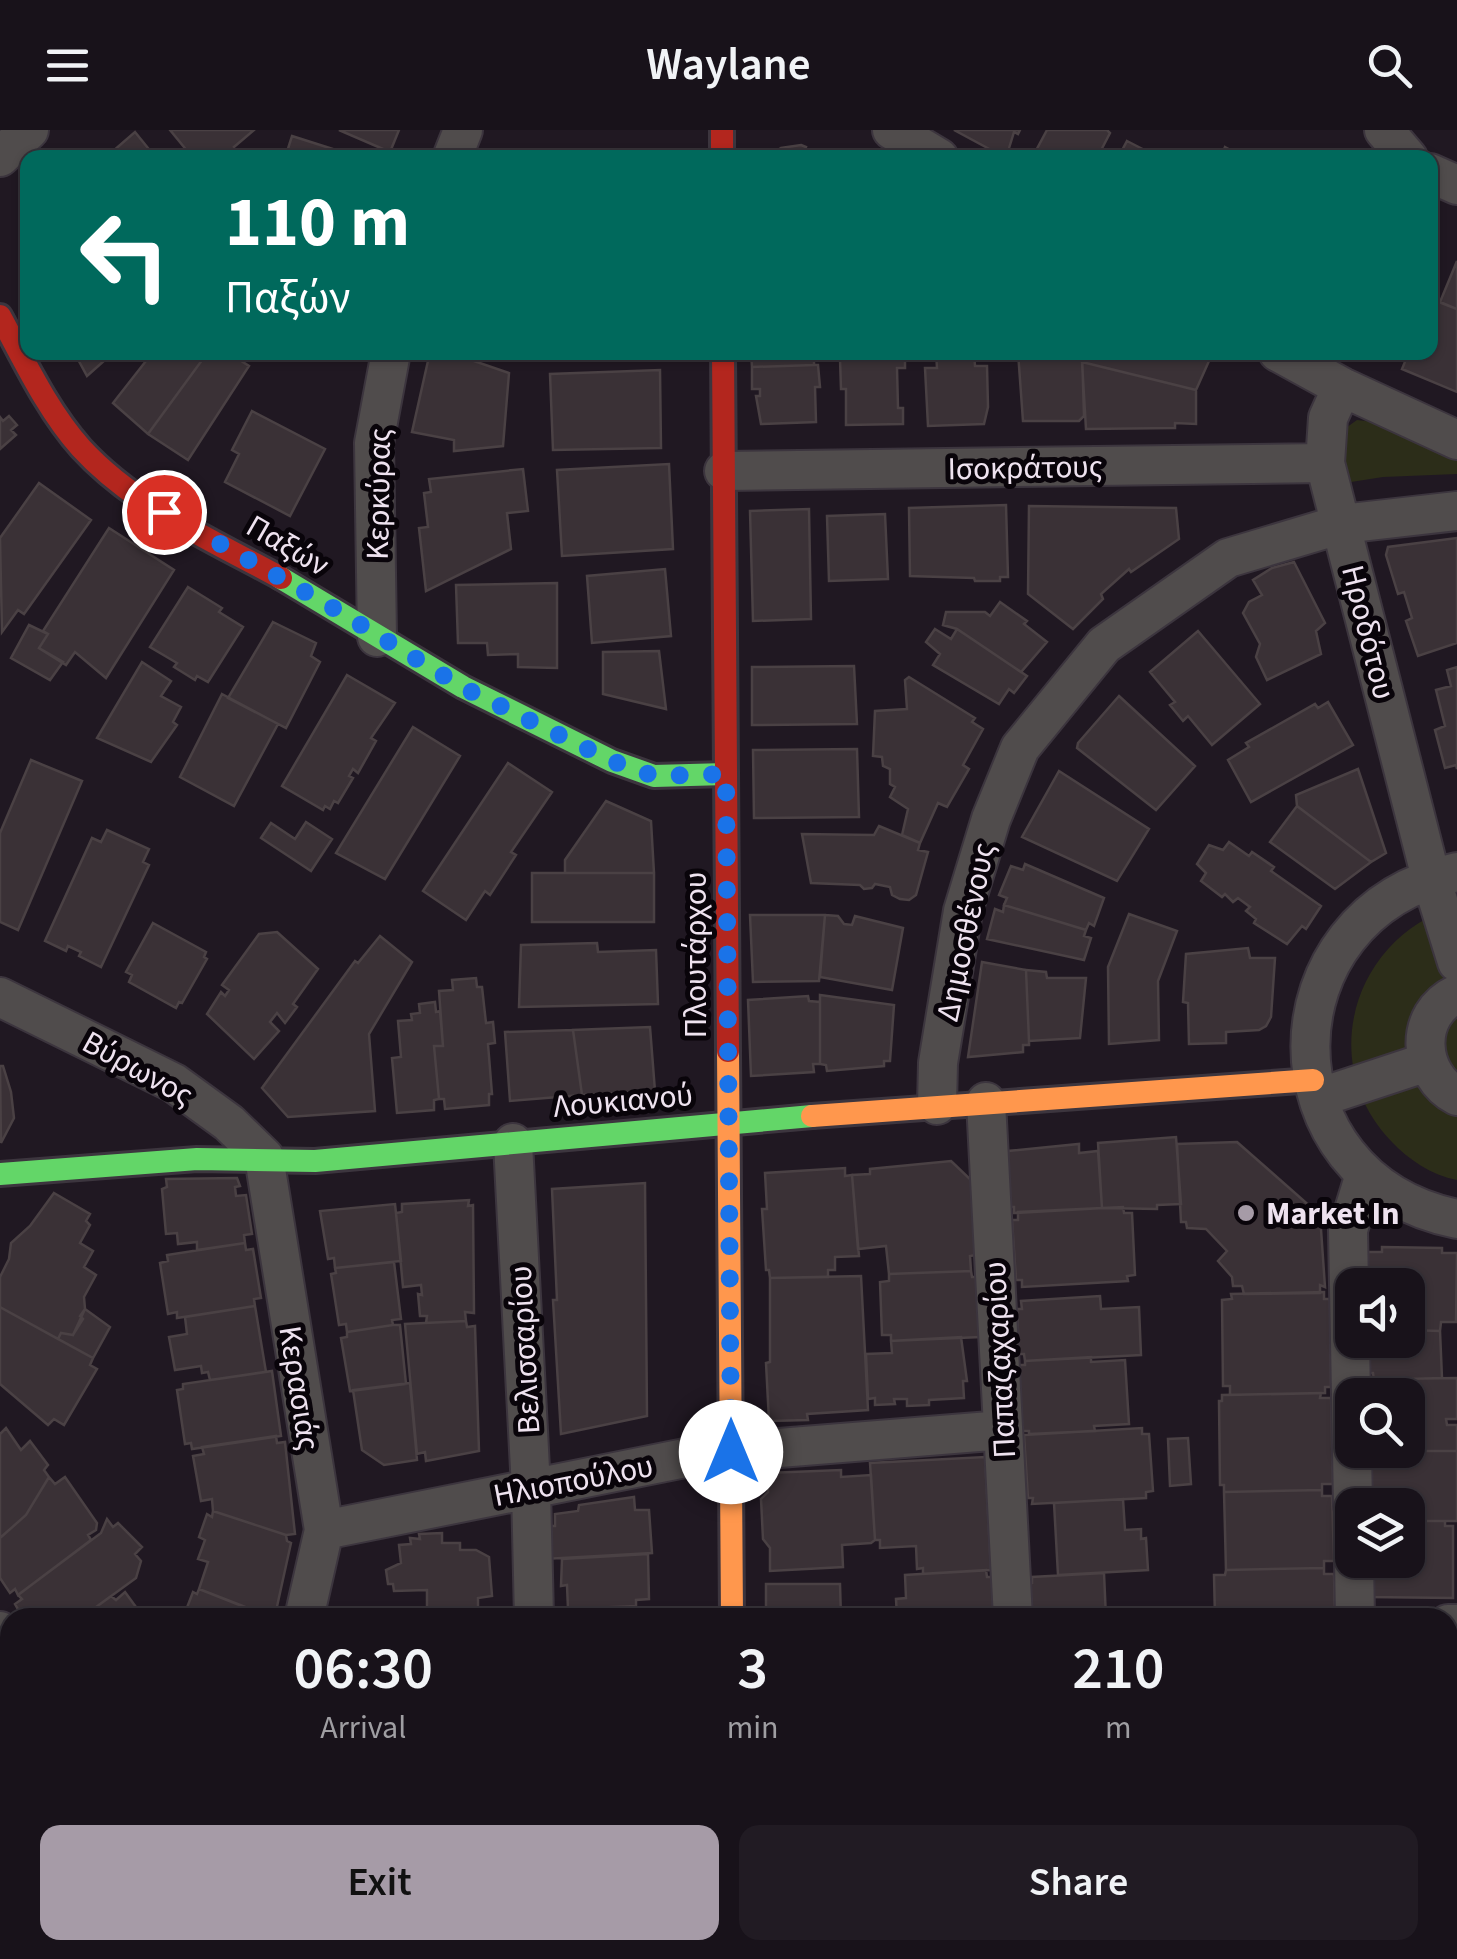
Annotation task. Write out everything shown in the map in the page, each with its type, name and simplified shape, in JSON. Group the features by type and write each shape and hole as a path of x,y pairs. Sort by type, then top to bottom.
{"street":[{"path":"0,157 29,130"},
{"path":"892,130 926,150"},
{"path":"1384,130 1404,150"},
{"name":"Παξών","path":"0,316 20,353"},
{"name":"Παξών","path":"24,360 43,396 80,447 131,494 330,606 464,688 612,761 654,776 726,774"},
{"name":"Κερκύρας","path":"377,637 374,443 390,360"},
{"name":"Πλουτάρχου","path":"724,360 732,1608"},
{"path":"1292,360 1342,388 1457,440"},
{"name":"Ηροδότου","path":"1342,388 1328,418 1325,463 1444,875 1457,962"},
{"name":"Ισοκράτους","path":"724,470 1325,463"},
{"name":"Δημοσθένους","path":"936,1105 938,1063 963,911 991,820 1020,748 1104,644 1228,558 1342,524 1457,511"},
{"path":"1444,875 1399,892 1354,928 1323,977 1313,1010 1310,1045 1315,1089 1339,1143 1365,1174 1414,1206 1457,1219"},
{"path":"1457,994 1436,1010 1425,1044 1434,1078 1457,1096"},
{"name":"Βύρωνος","path":"0,997 174,1084 229,1122 264,1157"},
{"path":"1315,1089 1427,1062"},
{"name":"Λουκιανού","path":"1,1180 264,1157 315,1161 936,1105 1315,1089"},
{"name":"Παπαζαχαρίου","path":"986,1102 1012,1608"},
{"name":"Βελισσαρίου","path":"513,1143 534,1608"},
{"name":"Κερασιάς","path":"264,1157 324,1530 306,1608"},
{"path":"1353,1488 1348,1230 1365,1174"},
{"name":"Ηλιοπούλου","path":"324,1530 705,1454 1003,1430"},
{"path":"1354,1578 1355,1608"}],"green space":[{"path":"1357,420 1374,422 1457,458 1457,474 1351,482 1344,477 1343,430"},
{"path":"1457,906 1457,1180 1421,1166 1391,1141 1368,1109 1355,1075 1351,1040 1357,1005 1371,973 1393,944 1421,921"}],"building":[{"path":"170,130 254,130 234,147 236,150 186,150"},
{"path":"339,130 399,130 391,150"},
{"path":"954,130 1020,130 1018,134 1014,132 1008,150 991,150"},
{"path":"1047,130 1110,133 1101,150 1036,150"},
{"path":"135,132 150,150 114,150"},
{"path":"292,136 336,150 288,150"},
{"path":"1127,141 1144,150 1122,150"},
{"path":"801,145 806,147 778,150"},
{"path":"1457,261 1457,309 1440,302"},
{"path":"1438,302 1457,309 1457,392 1402,369 1406,360 1438,360"},
{"path":"78,360 105,360 87,376"},
{"path":"147,360 202,360 148,434 113,403"},
{"path":"202,360 240,360 249,366 188,460 148,434"},
{"path":"428,360 471,360 509,373 503,446 454,451 454,440 412,432"},
{"path":"752,360 814,360 814,365 752,367"},
{"path":"840,360 905,360 905,368 897,368 898,408 903,408 903,424 846,425 846,389 841,389"},
{"path":"936,360 975,360 975,366 987,366 988,407 984,424 928,426 925,368 937,368"},
{"path":"1019,360 1082,360 1084,416 1079,421 1023,421"},
{"path":"1082,360 1209,361 1196,390"},
{"path":"1082,362 1196,390 1196,424 1175,423 1175,428 1086,429"},
{"path":"818,365 816,422 761,424 756,396 760,396 760,389 752,389 752,367"},
{"path":"660,370 661,448 553,450 550,374"},
{"path":"252,411 325,449 290,516 225,482 239,454 232,450"},
{"path":"9,416 17,425 11,430 16,435 0,449 0,417 3,421"},
{"path":"669,464 673,549 562,556 557,470"},
{"path":"523,469 528,511 507,513 511,549 426,591 419,528 428,527 424,493 431,492 429,479"},
{"path":"39,483 91,520 24,614 18,610 2,632 0,538"},
{"path":"1006,505 1008,577 1000,577 1000,581 975,581 910,576 909,508"},
{"path":"1029,506 1176,508 1179,539 1131,572 1129,569 1101,594 1103,599 1073,629 1028,594"},
{"path":"809,509 811,619 753,621 750,511"},
{"path":"885,514 888,579 829,581 827,516"},
{"path":"109,528 174,570 106,678 75,652 66,665 39,648 48,634 43,631"},
{"path":"1457,538 1457,643 1418,656 1406,621 1412,618 1404,592 1398,594 1386,555 1388,547"},
{"path":"1294,562 1325,623 1316,631 1321,654 1267,680 1256,657 1260,644 1243,613 1249,602 1262,595 1253,580 1272,568"},
{"path":"665,569 671,636 592,643 587,576"},
{"path":"557,583 557,668 518,667 518,654 488,655 487,643 458,643 456,585"},
{"path":"188,587 222,608 219,612 243,627 208,682 197,676 195,680 174,667 177,663 150,647"},
{"path":"1000,602 1027,621 1024,624 1047,642 1021,672 957,629 943,625 946,612 985,612 990,616"},
{"path":"273,622 316,643 311,656 320,662 286,728 228,698"},
{"path":"29,625 48,634 39,648 63,662 50,680 11,658"},
{"path":"935,629 951,639 957,629 1027,676 1014,693 1009,689 999,704 933,665 940,654 926,642"},
{"path":"1198,631 1260,704 1212,745 1188,716 1183,721 1170,705 1175,702 1150,672"},
{"path":"659,651 666,709 603,694 603,652"},
{"path":"142,662 171,681 161,696 181,707 173,722 177,725 151,762 97,738"},
{"path":"854,666 857,724 752,725 752,667"},
{"path":"1457,667 1457,769 1456,765 1445,768 1435,730 1445,726 1436,690 1451,686 1447,670"},
{"path":"347,675 395,703 371,738 376,741 358,773 353,769 349,776 353,778 338,803 334,801 330,809 325,806 323,810 282,786"},
{"path":"909,677 975,718 972,722 983,729 963,765 969,769 947,807 938,803 920,843 902,835 908,809 890,797 895,787 890,784 890,769 883,766 882,757 873,756 875,711 907,709 905,680"},
{"path":"222,694 278,724 234,806 180,777"},
{"path":"1119,696 1195,766 1156,810 1077,748"},
{"path":"1328,702 1353,745 1251,802 1228,760 1249,747 1246,743 1315,704 1318,708"},
{"path":"413,727 460,756 385,879 336,853"},
{"path":"857,749 859,817 754,818 753,750"},
{"path":"31,760 82,781 18,930 0,922 0,833"},
{"path":"508,763 552,792 511,852 516,855 490,895 485,891 466,920 423,891"},
{"path":"1358,769 1386,853 1371,862 1297,806 1296,795"},
{"path":"1059,771 1149,829 1117,881 1022,837"},
{"path":"606,801 651,821 654,873 565,873 565,860"},
{"path":"1297,806 1371,862 1335,889 1270,842"},
{"path":"306,822 332,839 311,871 261,838 271,823 295,839"},
{"path":"879,826 920,843 918,850 928,852 916,895 909,900 900,899 892,895 890,887 875,884 864,889 860,885 811,883 802,834 874,835"},
{"path":"107,830 149,849 143,862 149,865 101,967 79,956 81,952 68,946 66,951 45,941 92,838 101,842"},
{"path":"1229,842 1274,867 1271,871 1321,906 1306,929 1302,926 1287,944 1254,923 1256,919 1246,911 1250,907 1238,898 1233,902 1225,894 1222,897 1201,881 1206,873 1197,864 1209,845 1223,850"},
{"path":"1025,864 1104,898 1094,926 1089,923 1086,930 1004,905 1007,898 999,895 1011,866 1023,870"},
{"path":"532,873 654,873 654,922 532,922"},
{"path":"1004,905 1086,930 1084,936 1091,938 1084,960 987,939 995,909 1003,912"},
{"path":"1129,914 1177,931 1158,981 1159,1040 1109,1044 1108,967"},
{"path":"750,915 825,915 819,981 753,982"},
{"path":"825,915 838,916 844,924 852,925 855,916 903,928 892,990 820,977"},
{"path":"153,923 206,952 207,959 176,1008 129,982 132,975 126,972"},
{"path":"277,932 318,969 293,1004 297,1007 285,1023 277,1013 270,1022 279,1031 254,1059 207,1014 221,992 225,996 229,990 222,985 259,934"},
{"path":"380,936 412,962 369,1034 375,1111 288,1117 262,1088 355,961 358,963"},
{"path":"597,943 598,952 656,950 658,1004 519,1007 521,945"},
{"path":"1248,948 1250,958 1275,958 1271,1017 1266,1026 1226,1032 1226,1043 1189,1044 1188,1003 1183,1002 1186,954"},
{"path":"982,962 1026,970 1029,1045 1023,1045 1023,1052 968,1057"},
{"path":"1026,970 1046,972 1047,978 1086,978 1080,1038 1029,1041"},
{"path":"476,978 477,987 482,987 486,1023 493,1022 495,1043 488,1044 492,1094 489,1105 445,1109 444,1099 439,1099 434,1046 443,1046 439,991 453,990 452,980"},
{"path":"820,995 894,1005 890,1061 884,1061 884,1066 827,1071 826,1065 820,1064"},
{"path":"808,996 809,1001 820,1002 820,1064 813,1064 814,1072 751,1076 748,1000"},
{"path":"435,1002 436,1012 440,1011 443,1046 434,1046 439,1099 434,1100 434,1110 397,1113 392,1058 401,1057 398,1021 412,1020 411,1014 420,1013 419,1004"},
{"path":"650,1027 655,1091 582,1095 573,1030"},
{"path":"573,1030 582,1095 510,1101 505,1032"},
{"path":"0,1066 11,1092 14,1118 1,1143"},
{"path":"1176,1137 1181,1204 1157,1205 1157,1209 1102,1208 1098,1143"},
{"path":"1237,1142 1320,1215 1325,1287 1320,1285 1320,1293 1244,1294 1242,1286 1233,1286 1232,1277 1218,1261 1227,1251 1206,1229 1187,1228 1186,1222 1181,1222 1177,1144"},
{"path":"1079,1144 1079,1153 1098,1151 1102,1208 1014,1213 1014,1207 1010,1207 1008,1151"},
{"path":"951,1161 971,1180 976,1255 970,1256 971,1271 889,1274 886,1246 858,1249 852,1175 870,1174 870,1169"},
{"path":"845,1168 845,1176 852,1175 859,1256 835,1257 835,1270 828,1270 828,1277 770,1278 766,1270 762,1209 767,1209 765,1173"},
{"path":"237,1178 240,1186 235,1187 236,1196 246,1195 252,1234 244,1235 245,1243 197,1250 197,1242 178,1244 177,1233 166,1234 162,1189 167,1187 166,1179"},
{"path":"645,1183 647,1416 561,1434 553,1300 557,1300 552,1189"},
{"path":"54,1193 90,1214 86,1221 90,1225 80,1243 93,1251 84,1267 96,1275 84,1297 85,1309 80,1316 83,1319 73,1335 61,1333 58,1339 0,1307 0,1277 9,1259 11,1243 30,1226"},
{"path":"469,1200 468,1206 473,1205 474,1313 465,1312 466,1321 426,1323 427,1316 420,1316 421,1285 403,1287 396,1213 402,1212 402,1204"},
{"path":"395,1204 401,1261 335,1268 334,1258 328,1259 320,1211"},
{"path":"1123,1207 1124,1213 1132,1213 1135,1275 1127,1276 1128,1281 1022,1287 1022,1280 1016,1280 1012,1220 1018,1220 1018,1212"},
{"path":"245,1243 246,1250 253,1249 261,1298 254,1299 255,1306 177,1318 177,1312 168,1314 160,1263 168,1261 167,1255"},
{"path":"1382,1247 1442,1248 1442,1253 1457,1253 1456,1322 1441,1322 1440,1331 1425,1331 1425,1268 1368,1268 1368,1252 1382,1252"},
{"path":"394,1262 401,1319 392,1320 393,1325 347,1332 346,1324 339,1325 331,1274 336,1273 335,1268"},
{"path":"971,1271 972,1277 978,1277 980,1337 891,1341 891,1335 882,1335 880,1282 889,1281 889,1274"},
{"path":"861,1276 868,1410 807,1414 808,1420 769,1421 766,1363 770,1362 770,1278"},
{"path":"1324,1292 1324,1299 1330,1299 1331,1387 1325,1387 1325,1393 1230,1395 1230,1386 1223,1386 1222,1300 1232,1299 1231,1294"},
{"path":"1100,1296 1101,1309 1139,1307 1141,1355 1025,1361 1024,1354 1019,1354 1017,1309 1022,1309 1021,1301"},
{"path":"255,1306 266,1372 210,1380 201,1366 175,1370 169,1337 187,1334 185,1317"},
{"path":"0,1307 93,1358 90,1365 97,1369 64,1425 54,1419 48,1425 0,1384"},
{"path":"85,1309 110,1327 93,1358 58,1339 61,1333 73,1335"},
{"path":"466,1321 467,1327 475,1326 479,1451 426,1461 425,1452 417,1454 405,1324"},
{"path":"400,1325 406,1384 350,1391 341,1338 347,1337 347,1332"},
{"path":"1425,1331 1440,1331 1442,1378 1374,1378 1373,1373 1367,1373 1367,1358 1425,1358"},
{"path":"961,1337 967,1381 963,1381 964,1398 907,1406 907,1399 875,1405 875,1398 868,1399 866,1354 892,1353 891,1341"},
{"path":"1091,1357 1091,1362 1125,1360 1129,1424 1094,1426 1095,1431 1021,1431 1018,1365 1025,1365 1025,1361"},
{"path":"272,1371 281,1436 192,1449 191,1443 185,1444 177,1390 183,1389 183,1384"},
{"path":"1457,1378 1457,1419 1446,1419 1447,1425 1457,1425 1457,1451 1425,1451 1425,1379"},
{"path":"410,1383 417,1460 384,1465 362,1450 353,1390"},
{"path":"1321,1393 1320,1398 1331,1398 1333,1484 1322,1484 1322,1490 1224,1492 1224,1485 1220,1485 1222,1395"},
{"path":"6,1428 21,1450 30,1441 48,1465 44,1470 49,1477 26,1515 0,1538 0,1434"},
{"path":"1142,1428 1142,1434 1149,1434 1153,1491 1146,1492 1146,1498 1032,1504 1033,1498 1028,1498 1024,1435"},
{"path":"276,1436 277,1443 285,1442 295,1534 286,1535 213,1511 212,1499 201,1501 193,1456 204,1454 202,1447"},
{"path":"1188,1438 1191,1484 1170,1486 1168,1439"},
{"path":"1425,1451 1457,1451 1457,1521 1425,1521 1425,1488 1369,1488 1368,1468 1425,1468"},
{"path":"985,1457 991,1570 923,1574 923,1568 917,1569 916,1546 880,1548 880,1540 875,1540 870,1463"},
{"path":"841,1470 841,1477 871,1475 875,1540 842,1545 843,1567 770,1571 761,1499 768,1492 767,1473"},
{"path":"49,1477 55,1484 65,1477 97,1523 96,1530 88,1535 91,1540 18,1595 15,1589 10,1593 0,1578 0,1538 26,1515"},
{"path":"1322,1490 1322,1496 1332,1496 1334,1561 1324,1561 1324,1568 1226,1570 1224,1492"},
{"path":"634,1497 635,1510 649,1510 652,1553 544,1559 543,1526 555,1526 555,1514 578,1511 579,1505"},
{"path":"1123,1499 1125,1530 1141,1529 1141,1539 1146,1538 1148,1570 1058,1575 1054,1503"},
{"path":"213,1511 286,1535 291,1543 277,1608 247,1608 199,1589 208,1562 198,1559 205,1540 199,1537 207,1514 212,1517"},
{"path":"107,1519 113,1527 118,1523 142,1547 135,1554 141,1561 136,1578 95,1608 17,1608 15,1604 22,1599 18,1595 101,1533"},
{"path":"1425,1521 1445,1521 1445,1526 1453,1526 1453,1598 1369,1597 1369,1578 1425,1578"},
{"path":"442,1533 442,1543 460,1543 460,1550 476,1550 489,1557 492,1596 478,1598 478,1608 427,1608 427,1590 394,1591 393,1584 388,1584 386,1570 401,1563 399,1545 411,1544 410,1538 420,1539 419,1534"},
{"path":"648,1554 649,1599 636,1600 636,1606 568,1608 567,1585 561,1586 562,1559"},
{"path":"1324,1568 1324,1574 1334,1574 1335,1608 1215,1608 1214,1575 1225,1575 1226,1570"},
{"path":"986,1570 987,1577 992,1577 994,1608 896,1608 896,1599 906,1598 905,1575"},
{"path":"1104,1573 1106,1608 1028,1608 1027,1584 1032,1583 1032,1577"},
{"path":"766,1584 840,1584 841,1608 766,1608"},
{"path":"199,1589 248,1608 187,1608 193,1592 197,1594"},
{"path":"125,1592 137,1608 95,1608 111,1596 116,1600"}],"traffic: fast":[{"path":"281,578 463,687 612,761 654,776 726,774"},
{"path":"0,1174 197,1159 315,1161 812,1116"}],"traffic: slow":[{"path":"728,1051 732,1608"},
{"path":"812,1116 1313,1080"}],"traffic: jam":[{"path":"722,130 722,150"},
{"path":"0,316 20,353"},
{"path":"24,360 57,418 102,469 175,521 281,578"},
{"path":"723,360 728,1051"}],"place":[{"name":"Market In","path":"1246,1213"}],"route":[{"path":"164,512 464,688 612,761 654,776 726,774 731,1452"}]}
